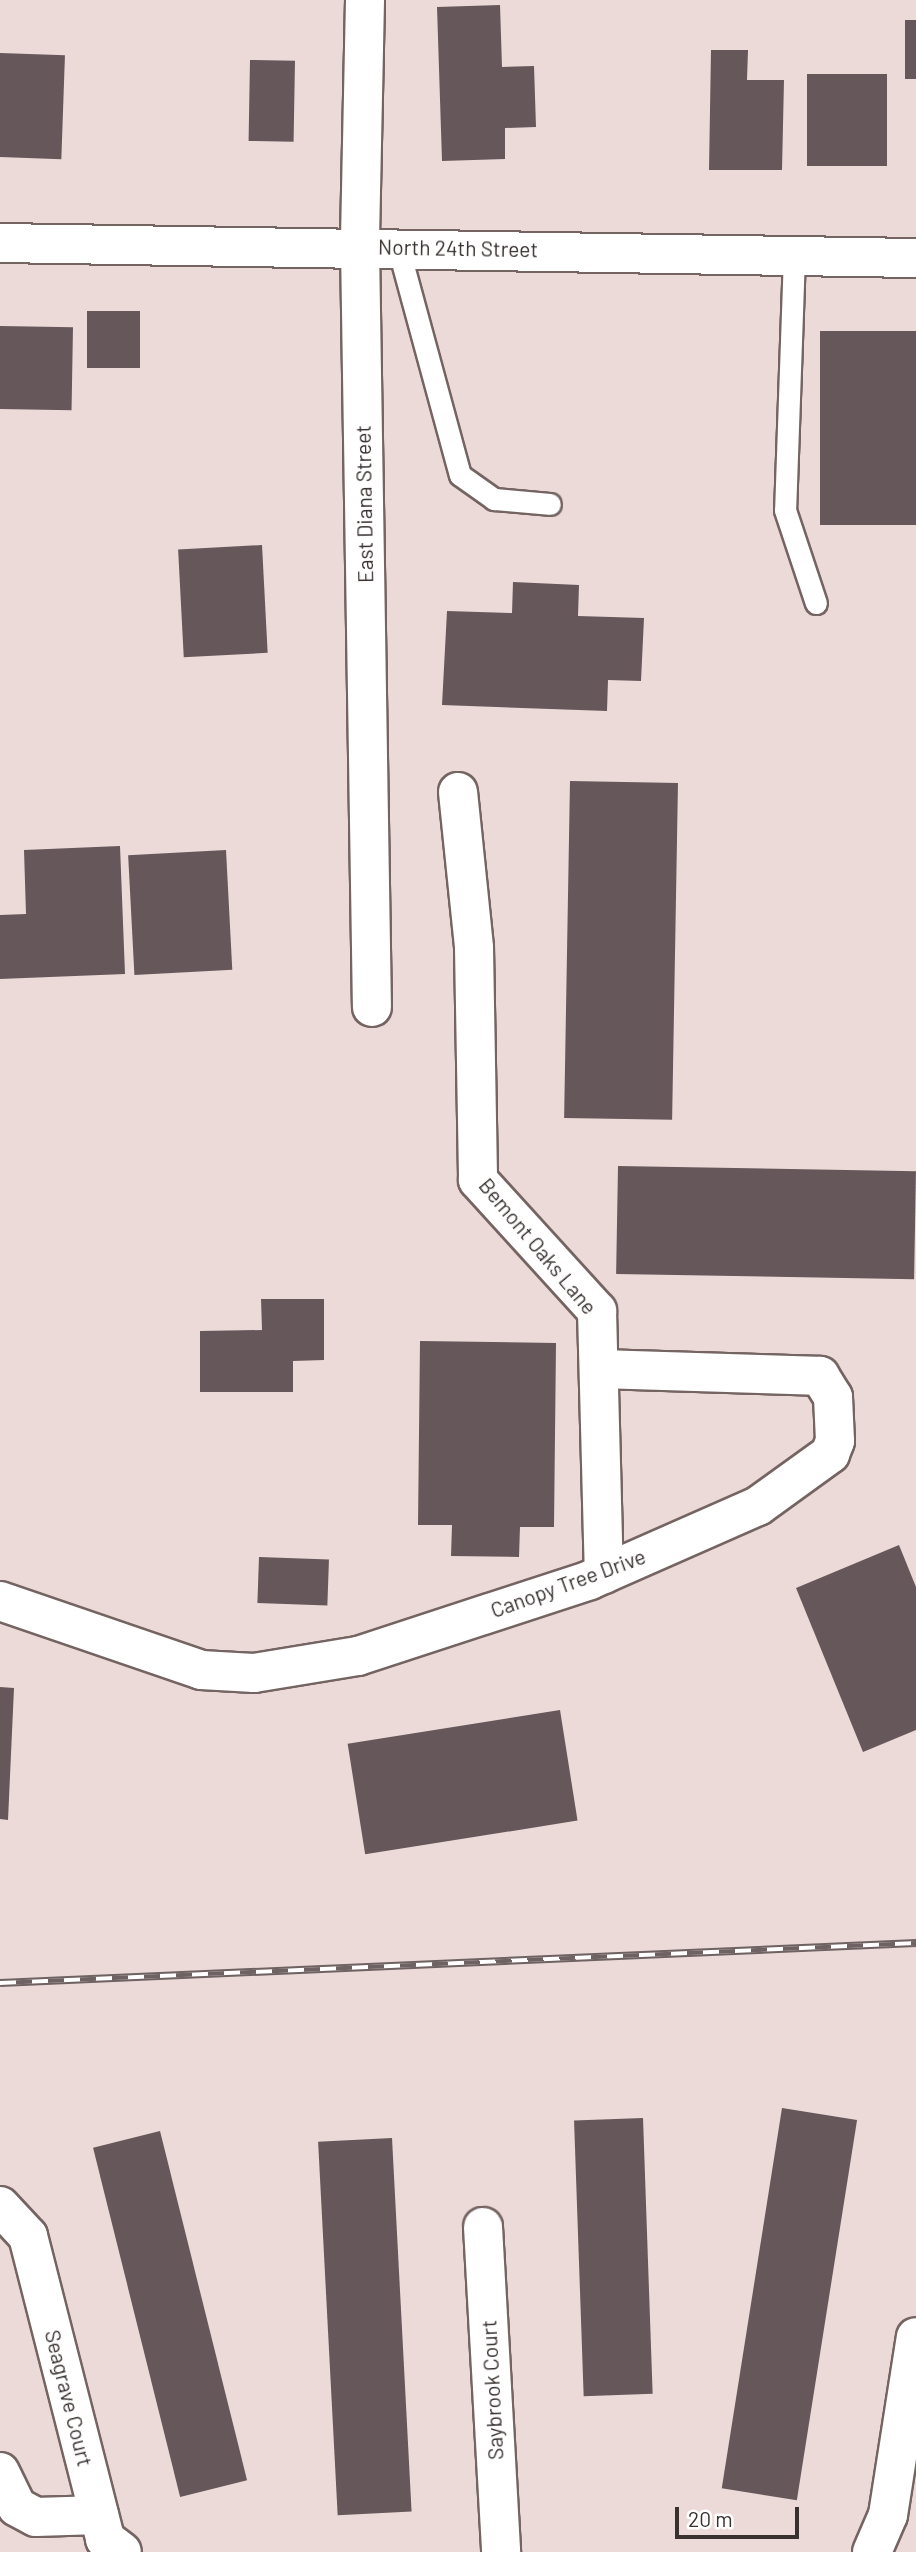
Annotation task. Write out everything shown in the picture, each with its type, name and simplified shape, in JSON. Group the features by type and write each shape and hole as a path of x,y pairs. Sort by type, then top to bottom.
{"street":[{"name":"East Diana Street","path":"365,0 360,247 372,1007"},
{"name":"North 24th Street","path":"0,243 398,247 916,258"},
{"name":"Bemont Oaks Lane","path":"458,792 474,948 478,1180 597,1311 603,1369 604,1574"},
{"name":"Canopy Tree Drive","path":"0,1601 201,1670 254,1673 358,1656 604,1574 758,1506 830,1454 836,1428 833,1397 820,1376 603,1369"},
{"name":"Seagrave Court","path":"0,2206 28,2236 105,2539 122,2552"},
{"name":"Saybrook Court","path":"483,2227 501,2552"},
{"path":"872,2552 888,2515 916,2337"},
{"path":"0,2472 17,2507 36,2517 99,2515"}],"lane":[{"path":"398,247 460,475 494,499 550,503"},
{"path":"794,255 785,510 816,603"}],"building":[{"path":"500,5 502,67 534,66 536,127 505,128 505,159 442,161 437,7"},
{"path":"905,20 916,20 916,79 905,79"},
{"path":"711,50 748,50 747,80 784,80 782,170 709,170"},
{"path":"0,53 65,55 61,159 0,157"},
{"path":"250,60 295,61 294,142 249,141"},
{"path":"807,74 887,74 887,166 807,166"},
{"path":"87,311 140,311 140,368 87,368"},
{"path":"0,326 73,327 72,410 0,409"},
{"path":"820,331 916,331 916,525 820,525"},
{"path":"262,545 268,653 184,657 178,549"},
{"path":"513,582 579,585 578,616 644,618 641,681 608,680 607,711 442,705 447,611 512,613"},
{"path":"570,781 678,783 672,1120 564,1118"},
{"path":"120,846 125,974 0,979 0,915 26,914 24,850"},
{"path":"226,850 232,970 134,975 128,855"},
{"path":"618,1166 916,1171 914,1279 616,1274"},
{"path":"261,1299 324,1299 324,1360 293,1361 293,1392 200,1392 200,1331 262,1330"},
{"path":"420,1341 556,1343 554,1527 520,1527 519,1557 451,1556 452,1525 418,1525"},
{"path":"899,1545 916,1587 916,1730 863,1752 796,1588"},
{"path":"259,1557 329,1559 327,1605 257,1603"},
{"path":"0,1687 14,1688 8,1820 0,1819"},
{"path":"560,1710 578,1821 365,1854 348,1744"},
{"path":"782,2108 857,2120 797,2500 722,2488"},
{"path":"643,2118 653,2394 584,2396 574,2120"},
{"path":"160,2131 247,2480 180,2497 93,2148"},
{"path":"392,2138 412,2511 338,2515 318,2142"}],"railway":[{"path":"0,1983 916,1943"}]}
